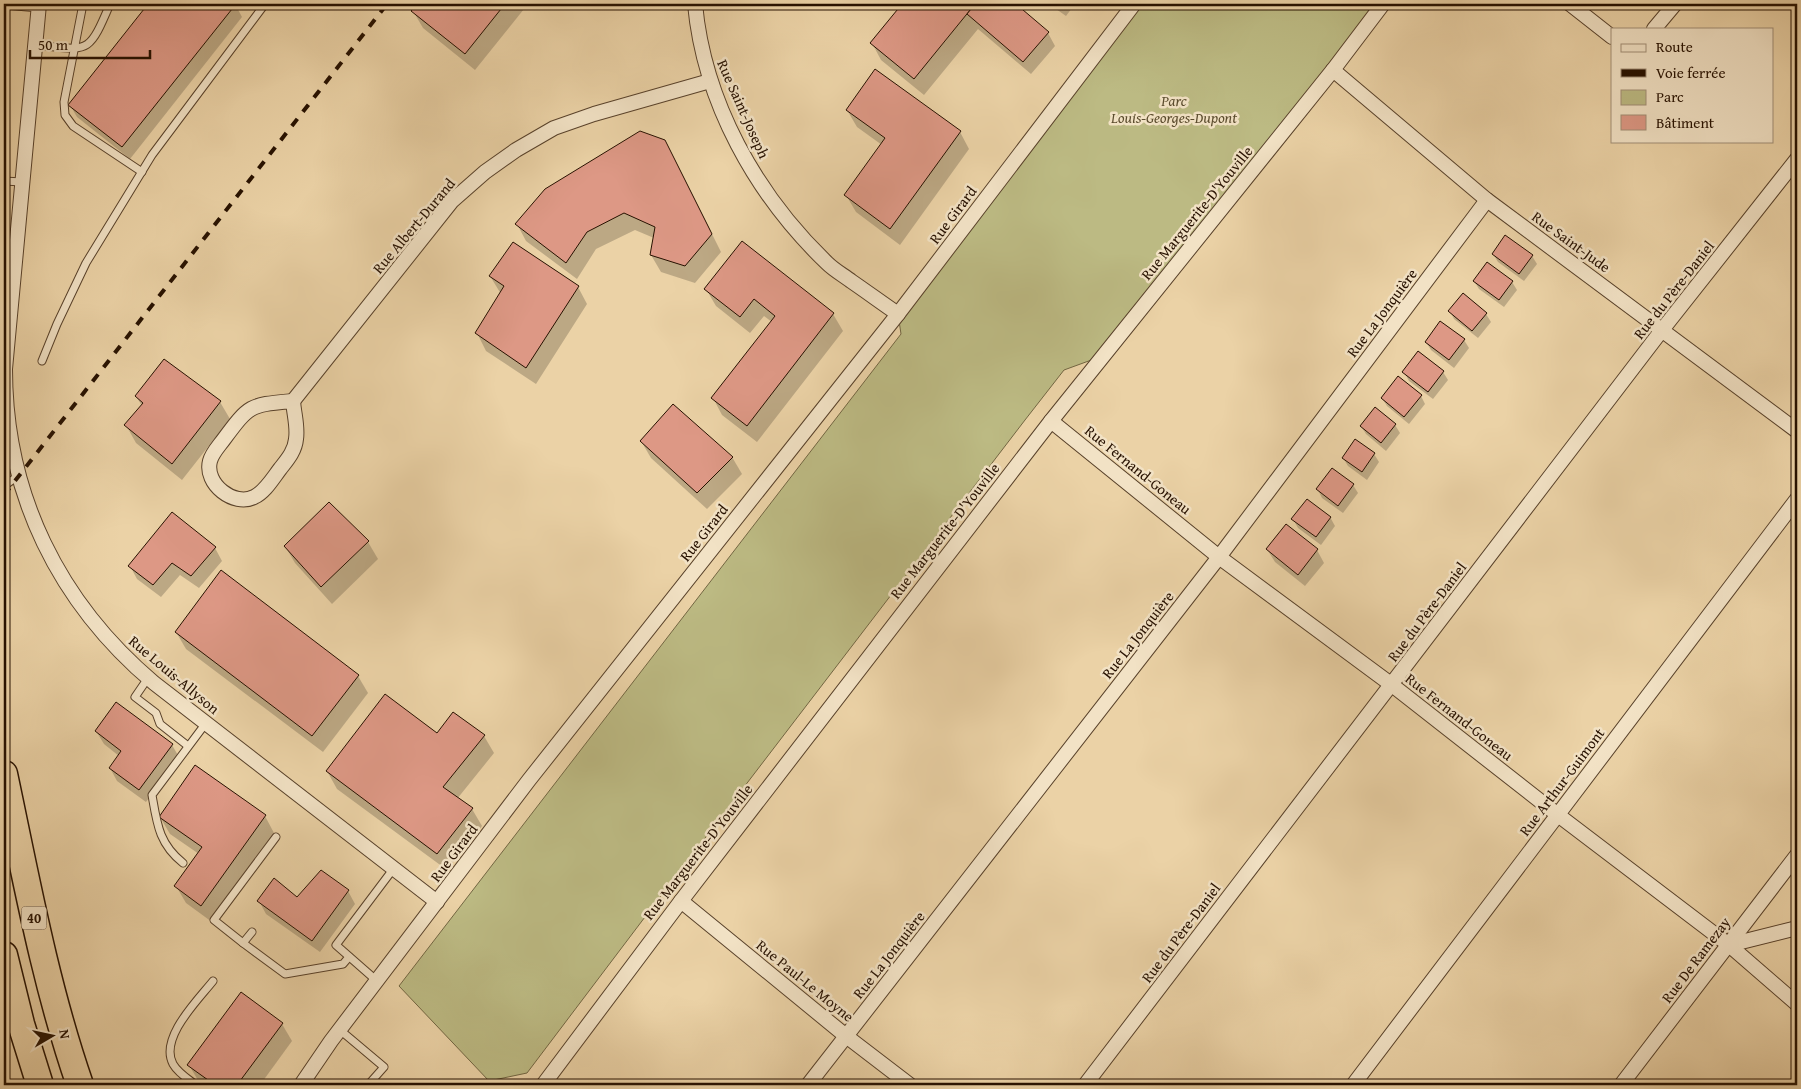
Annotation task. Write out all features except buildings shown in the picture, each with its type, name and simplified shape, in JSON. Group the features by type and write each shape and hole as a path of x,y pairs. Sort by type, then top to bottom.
{"highway":[{"name":"40","path":"4,774 47,970 71,1060 80,1085"},
{"path":"4,957 21,1024 40,1085"}],"street":[{"name":"Rue Saint-Joseph","path":"695,4 703,58 710,81 736,142 760,183 789,224 828,265 898,314"},
{"name":"Rue Girard","path":"301,1085 377,980 529,780 898,314 1134,4"},
{"name":"Rue Marguerite-D'Youville","path":"543,1085 681,901 1051,420 1333,70 1383,4"},
{"path":"1570,4 1611,36"},
{"path":"1655,28 1675,4"},
{"name":"Rue Louis-Allyson","path":"39,6 6,348 5,396 18,476 37,530 66,585 88,617 107,639 148,678 437,902"},
{"name":"Rue Saint-Jude","path":"1333,70 1487,200 1797,431"},
{"name":"Rue Albert-Durand","path":"293,402 452,202 485,172 516,150 554,128 594,114 710,81"},
{"name":"Rue du Père-Daniel","path":"1085,1085 1662,330 1797,159"},
{"name":"Rue La Jonquière","path":"808,1085 1219,557 1487,200"},
{"path":"293,402 297,433 293,452 257,496 244,500 231,497 215,484 210,476 210,461 214,452 241,416 250,408 262,404 293,402"},
{"name":"Rue Fernand-Goneau","path":"1051,420 1219,557 1392,684 1558,815 1728,945 1797,1004"},
{"name":"Rue Arthur-Guimont","path":"1354,1085 1797,499"},
{"name":"Rue De Ramezay","path":"1622,1085 1797,855"},
{"name":"Rue Paul-Le Moyne","path":"681,901 846,1036 910,1085"},
{"path":"1728,945 1797,928"}],"lane":[{"path":"83,4 64,102 66,118 73,126 142,172"},
{"path":"35,45 84,48 98,31 110,4"},
{"path":"4,5 39,6"},
{"path":"42,360 82,271 152,155 263,5"},
{"path":"4,181 22,182"},
{"path":"4,486 18,476"},
{"path":"148,678 135,697 156,713 160,724 188,746"},
{"path":"183,864 170,851 162,838 156,819 152,795 206,723"},
{"path":"276,837 214,920 285,974 343,964 349,956"},
{"path":"377,980 336,946 394,868"},
{"path":"243,943 252,932"},
{"path":"196,1085 182,1075 173,1064 171,1044 181,1022 213,981"},
{"path":"340,1030 384,1067 368,1085"}],"green space":[{"name":"Parc Louis-Georges-Dupont","path":"1128,4 1383,4 1116,351 1064,370 527,1073 489,1081 399,986 901,334 898,314"}],"railway":[{"path":"4,495 387,4"}]}
